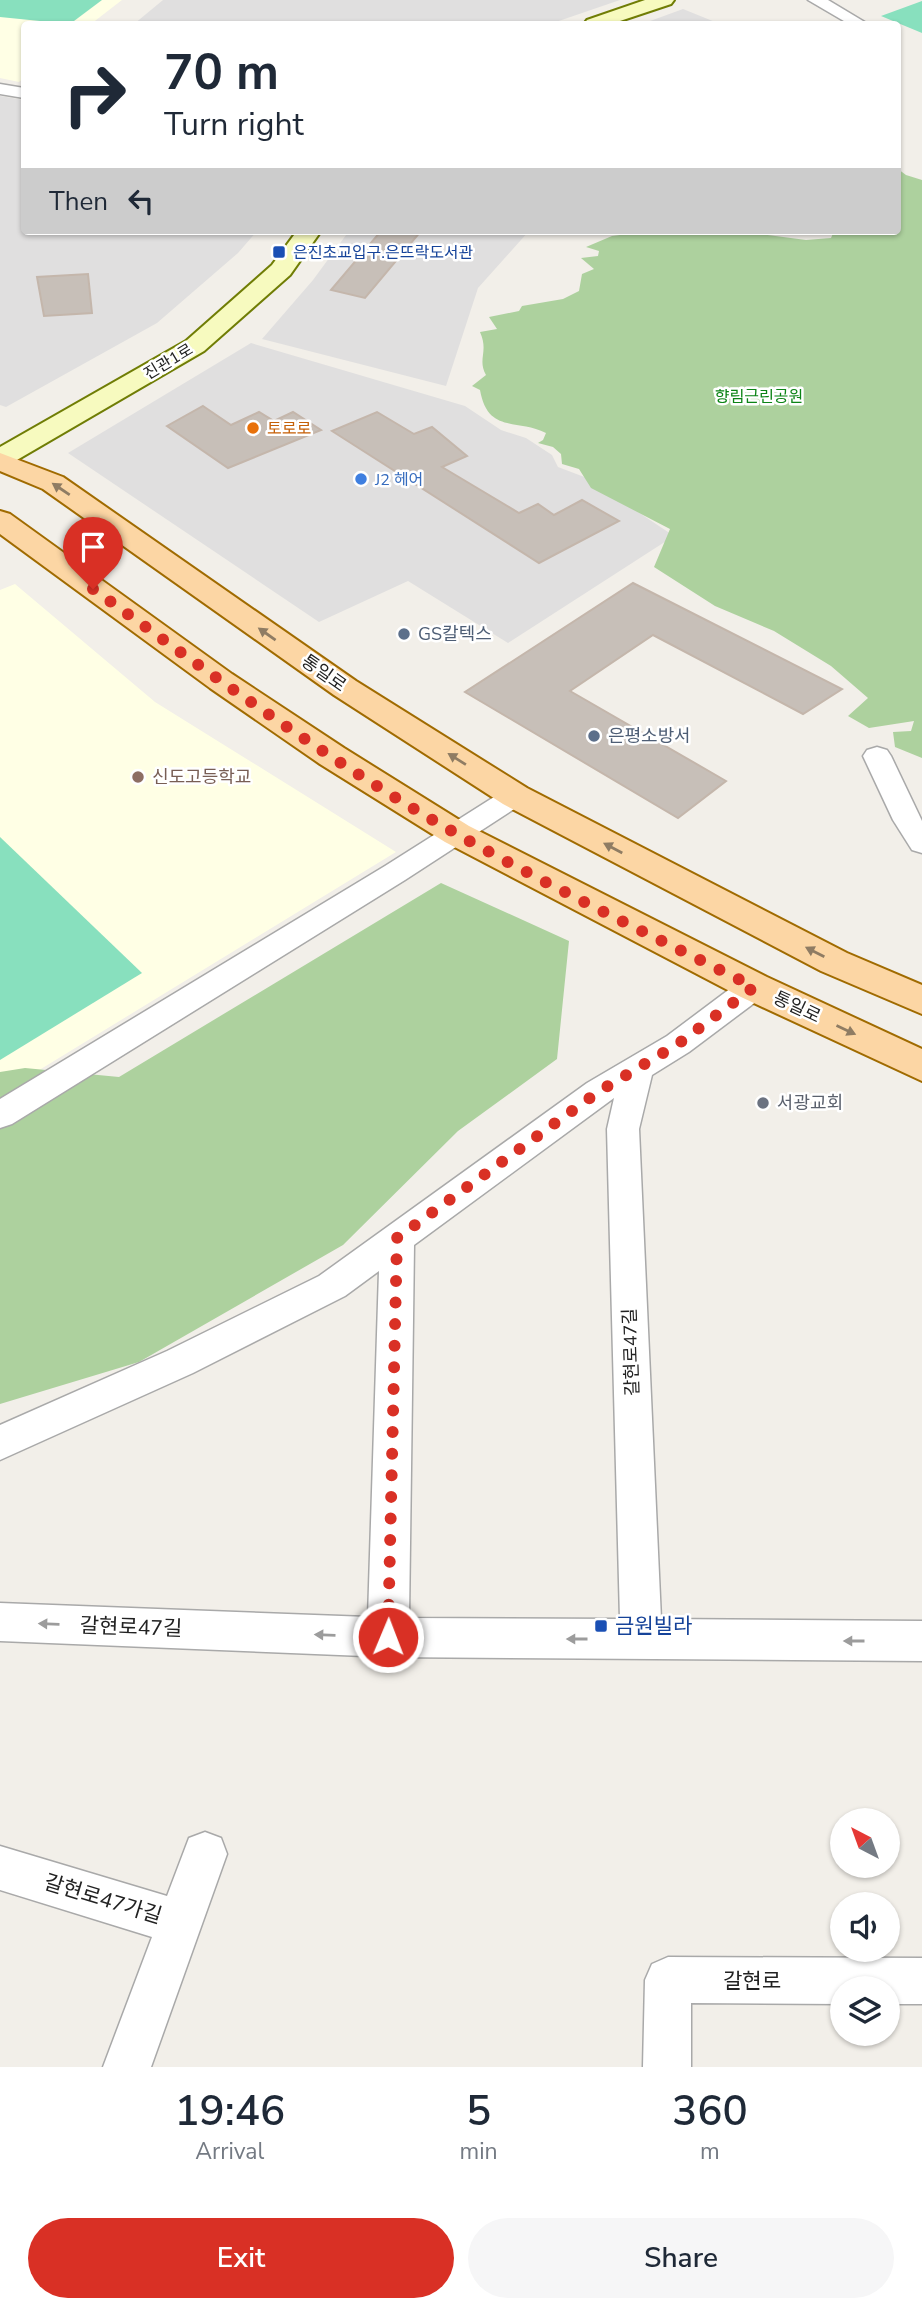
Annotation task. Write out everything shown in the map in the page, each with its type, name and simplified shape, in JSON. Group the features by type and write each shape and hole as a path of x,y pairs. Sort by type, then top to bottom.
{"main road":[{"path":"603,21 664,0"},
{"name":"진관1로","path":"0,460 195,346 281,270 306,235"},
{"name":"통일로","path":"0,460 53,483 345,688 515,796 834,962 922,1000"},
{"name":"통일로","path":"0,520 221,681 332,757 457,834 754,987 922,1066"}],"street":[{"path":"817,0 855,21"},
{"path":"0,89 21,92"},
{"path":"877,755 907,820 922,843"},
{"path":"0,1115 515,796"},
{"path":"0,1443 180,1362 332,1286 598,1092 678,1044 754,987"},
{"name":"갈현로47길","path":"638,1068 623,1129 640,1639"},
{"path":"388,1637 397,1238"},
{"name":"갈현로47길","path":"0,1622 388,1637 922,1641"},
{"path":"178,1922 205,1854"},
{"name":"갈현로47가길","path":"0,1868 178,1922 127,2067"},
{"name":"갈현로","path":"667,2067 668,1980 922,1981"}],"shaded area":[{"path":"0,0 122,0 95,21 21,21 21,80 0,78"},
{"path":"163,0 620,0 559,21 138,21"},
{"path":"683,9 713,21 650,21"},
{"path":"0,96 21,100 21,235 254,235 238,253 157,323 6,407 0,405"},
{"path":"346,235 525,235 478,288 446,386 262,339 313,280"},
{"path":"251,343 465,406 501,430 526,438 552,455 558,467 587,478 674,536 508,643 408,581 319,622 68,453"},
{"name":"신도고등학교","path":"15,584 155,702 396,852 0,1094 0,590"}],"green space":[{"path":"0,0 102,0 74,21 0,17"},
{"path":"922,1 922,33 901,24 901,21 881,16"},
{"name":"향림근린공원","path":"901,171 922,180 922,758 895,747 893,732 911,731 914,721 869,728 848,716 868,698 831,666 774,631 715,606 654,567 670,529 591,488 579,469 562,464 561,454 553,447 538,443 546,433 496,419 484,404 480,390 472,386 486,375 480,332 497,329 489,317 519,311 522,306 563,299 579,291 582,274 594,269 581,258 598,256 599,251 586,247 612,236 768,235 806,240 831,238 832,235 901,235"},
{"path":"0,837 142,973 0,1060"},
{"path":"441,883 569,941 557,1059 458,1131 343,1245 139,1362 0,1404 0,1072 25,1068 119,1077"}],"building":[{"path":"378,235 418,235 365,298 331,290"},
{"path":"88,274 92,313 44,316 37,277"},
{"path":"203,406 231,425 259,412 274,421 293,412 321,430 228,468 167,426"},
{"path":"377,412 414,434 432,427 467,456 442,467 519,513 538,504 554,515 582,500 619,521 539,563 332,431"},
{"name":"은평소방서","path":"633,583 842,689 803,714 653,635 570,691 726,781 678,818 465,692"}],"place":[{"name":"은진초교입구.은뜨락도서관","path":"279,252"},
{"name":"토로로","path":"253,428"},
{"name":"J2 헤어","path":"361,479"},
{"name":"GS칼텍스","path":"404,634"},
{"name":"은평소방서","path":"594,736"},
{"name":"신도고등학교","path":"138,777"},
{"name":"서광교회","path":"763,1103"},
{"name":"금원빌라","path":"601,1626"}],"route":[{"path":"93,589 332,757 457,834 754,987 678,1044 598,1092 397,1238 388,1637"}]}
